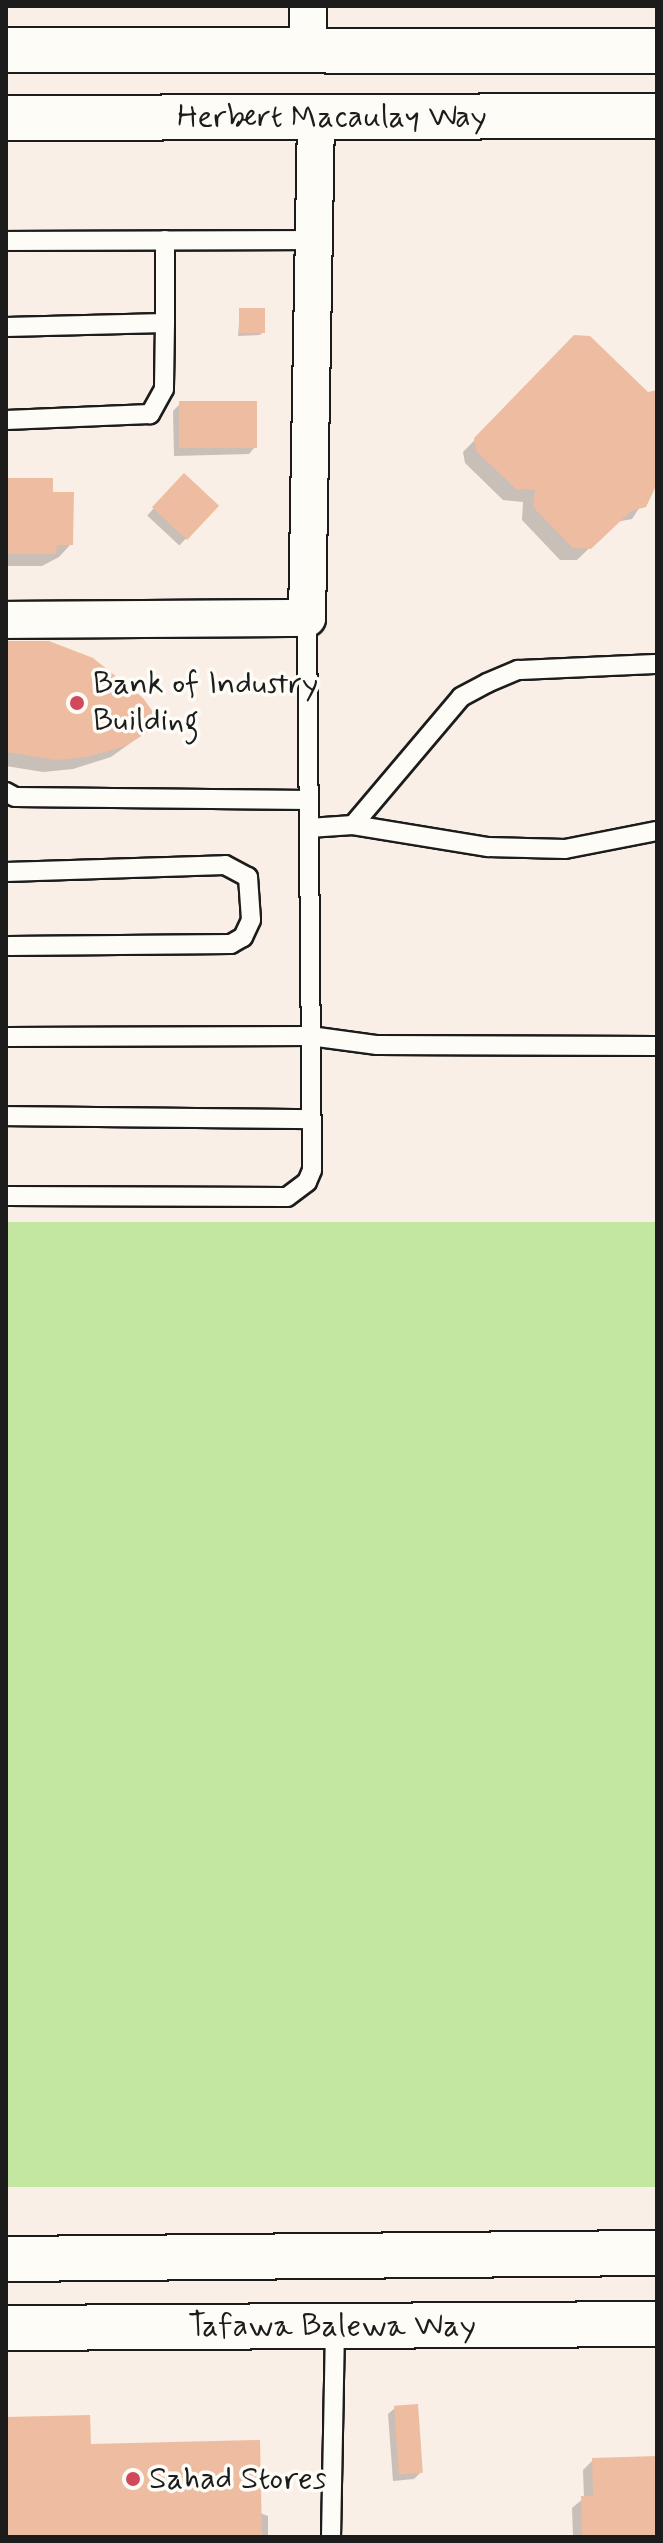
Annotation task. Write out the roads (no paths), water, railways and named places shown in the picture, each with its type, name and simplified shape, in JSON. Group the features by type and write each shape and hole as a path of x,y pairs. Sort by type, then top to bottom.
{"main road":[{"name":"Herbert Macaulay Way","path":"6,50 657,51"},
{"name":"Herbert Macaulay Way","path":"6,118 657,116"},
{"path":"6,2259 657,2253"},
{"name":"Tafawa Balewa Way","path":"6,2328 657,2324"}],"street":[{"path":"308,6 309,50"},
{"path":"6,620 307,618 316,117"}],"lane":[{"path":"6,420 150,414 164,389 165,240"},
{"path":"6,241 314,240"},
{"path":"6,327 165,323"},
{"path":"6,1196 287,1197 300,1190 312,1170 307,618"},
{"path":"353,825 461,697 487,683 518,670 657,664"},
{"path":"6,792 15,797 309,800"},
{"path":"309,828 353,825 488,847 565,849 657,831"},
{"path":"6,872 225,865 248,877 251,920 243,937 231,944 9,946"},
{"path":"6,1037 310,1036 377,1045 657,1046"},
{"path":"6,1116 310,1119"},
{"path":"331,2537 335,2327"}],"place":[{"name":"Bank of Industry Building","path":"77,703"},
{"name":"Sahad Stores","path":"133,2479"}]}
